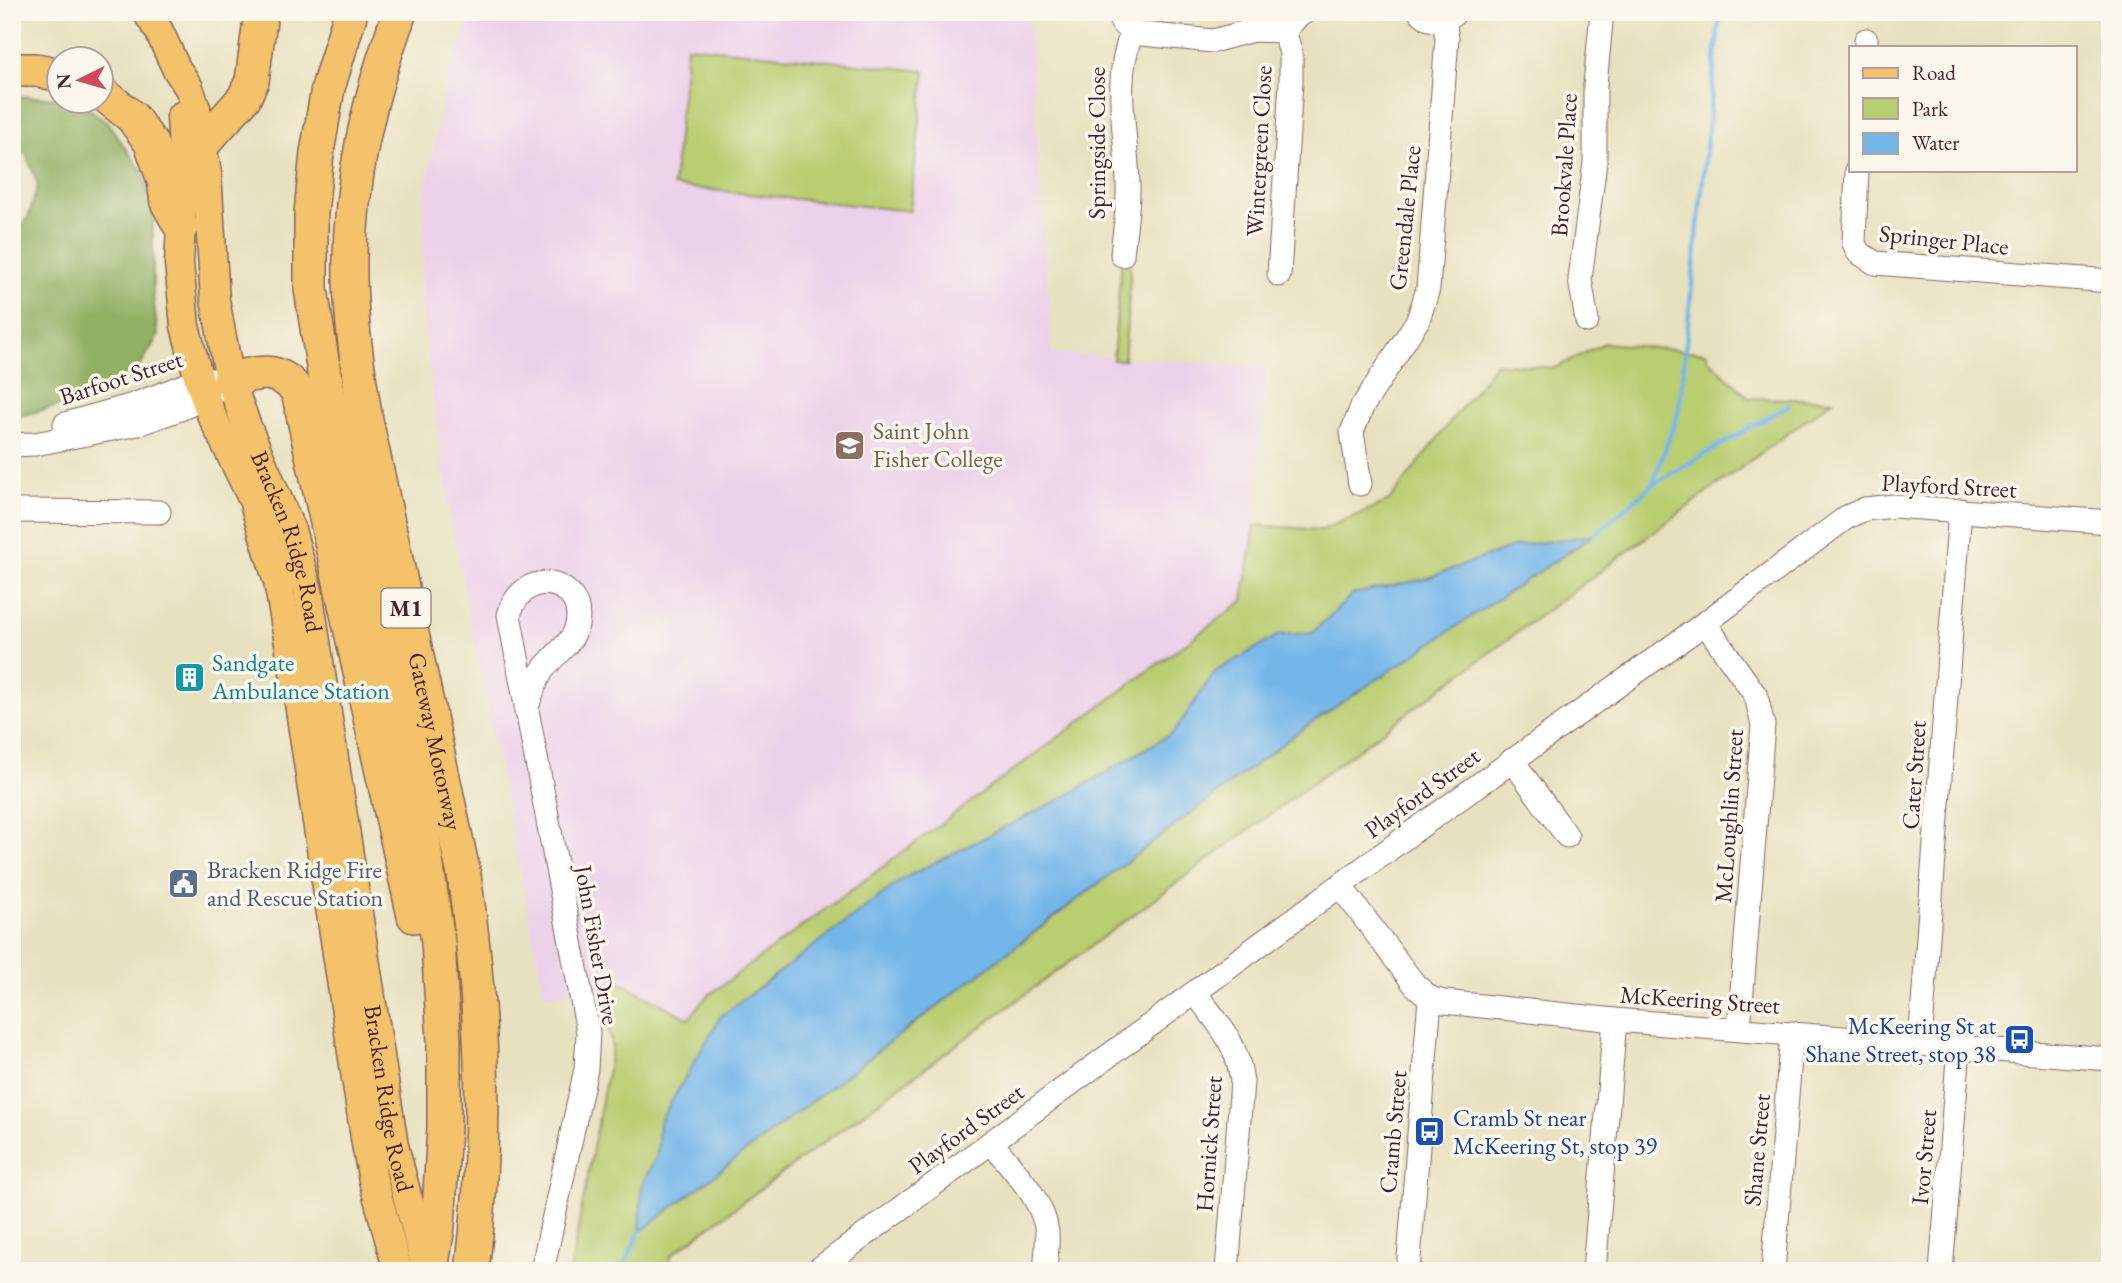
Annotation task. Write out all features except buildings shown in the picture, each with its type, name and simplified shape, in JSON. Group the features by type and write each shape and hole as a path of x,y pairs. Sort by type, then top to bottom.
{"highway":[{"path":"203,144 244,98 252,81 261,12"},
{"name":"Gateway Motorway","path":"351,12 328,88 317,153 311,213 311,289 324,373 422,833 442,992 444,1127 438,1226 429,1271"},
{"name":"Gateway Motorway","path":"400,12 379,70 363,133 353,197 350,277 355,352 366,420 464,874 474,949 483,1102 481,1169 472,1271"},
{"path":"12,70 46,72"},
{"path":"116,104 132,117 151,143 162,171 167,202 181,227"},
{"path":"211,386 251,373 280,375 290,381 298,392 385,775 424,965 442,992"}],"main road":[{"name":"Bracken Ridge Road","path":"147,12 189,88 203,144 211,215 215,300 211,386 248,429 291,530 308,590 394,1146 429,1271"},
{"name":"Bracken Ridge Road","path":"176,68 176,91 183,124 184,147 181,297 185,326 211,386 253,500 278,582 366,1144 398,1271"}],"street":[{"path":"1118,12 1122,23 1132,33 1213,41 1253,30 1284,31 1305,12"},
{"path":"1420,12 1429,19 1449,17"},
{"name":"Brookvale Place","path":"1587,321 1580,279 1595,162 1595,85 1602,12"},
{"name":"Greendale Place","path":"1360,484 1352,432 1362,407 1418,320 1428,289 1449,17"},
{"name":"Wintergreen Close","path":"1279,275 1292,82 1291,53 1284,31"},
{"name":"Springside Close","path":"1122,255 1128,188 1121,80 1123,55 1132,33"},
{"name":"Springer Place","path":"1857,172 1852,234 1858,252 1867,260 1875,263 2110,281"},
{"name":"Barfoot Street","path":"14,445 32,432 211,386"},
{"name":"Playford Street","path":"816,1271 1847,517 1879,506 2110,522"},
{"name":"Cater Street","path":"1920,1044 1960,510"},
{"path":"12,511 159,512"},
{"name":"John Fisher Drive","path":"526,711 542,671 573,636 578,624 574,599 564,589 554,585 530,585 519,593 512,603 509,615 526,711 577,965 588,1031 586,1069 542,1271"},
{"name":"McLoughlin Street","path":"1706,622 1756,696 1763,725 1739,1029"},
{"path":"1512,760 1567,836"},
{"path":"1341,887 1415,985 1430,998"},
{"name":"Hornick Street","path":"1195,993 1227,1034 1240,1063 1242,1082 1227,1271"},
{"name":"McKeering Street","path":"1430,998 1460,1005 1615,1020 2110,1059"},
{"name":"Cramb Street","path":"1408,1271 1430,998"},
{"path":"1594,1271 1615,1020"},
{"name":"Shane Street","path":"1773,1271 1793,1033"},
{"name":"Ivor Street","path":"1941,1271 1959,1047"},
{"path":"992,1143 1037,1202 1043,1216 1047,1246 1045,1271"}],"shaded area":[{"name":"Saint John Fisher College","path":"471,12 1028,12 1052,353 1266,367 1255,525 1244,601 705,998 689,1019 620,982 545,997 451,524 421,308 424,196 444,92"}],"green space":[{"path":"687,46 925,71 910,211 673,186"},
{"path":"12,96 46,97 46,116 99,116 107,122 143,173 153,215 153,296 158,336 135,374 108,393 12,418 12,240 28,218 38,185 26,154 12,148"},
{"path":"1122,255 1131,268 1124,360 1113,360"},
{"path":"1604,343 1707,353 1708,359 1749,398 1833,400 671,1255 669,1271 570,1271 612,1047 601,986 620,982 689,1019 705,998 1243,601 1255,525 1322,530 1389,501 1496,363 1555,368"}],"water":[{"path":"1594,535 1298,732 640,1232 642,1184 657,1155 659,1123 721,1016 904,878 1061,799 1174,732 1215,672 1279,635 1312,633 1353,594 1425,579 1515,546"}],"waterway":[{"path":"1652,485 1679,411 1720,12"},
{"path":"1594,535 1652,485 1789,405"},
{"path":"621,1271 640,1232"}],"place":[{"name":"Saint John Fisher College","path":"850,445"},
{"name":"Sandgate Ambulance Station","path":"189,677"},
{"name":"Bracken Ridge Fire and Rescue Station","path":"184,884"},
{"name":"McKeering St at Shane Street, stop 38","path":"2019,1040"},
{"name":"Cramb St near McKeering St, stop 39","path":"1430,1132"}]}
